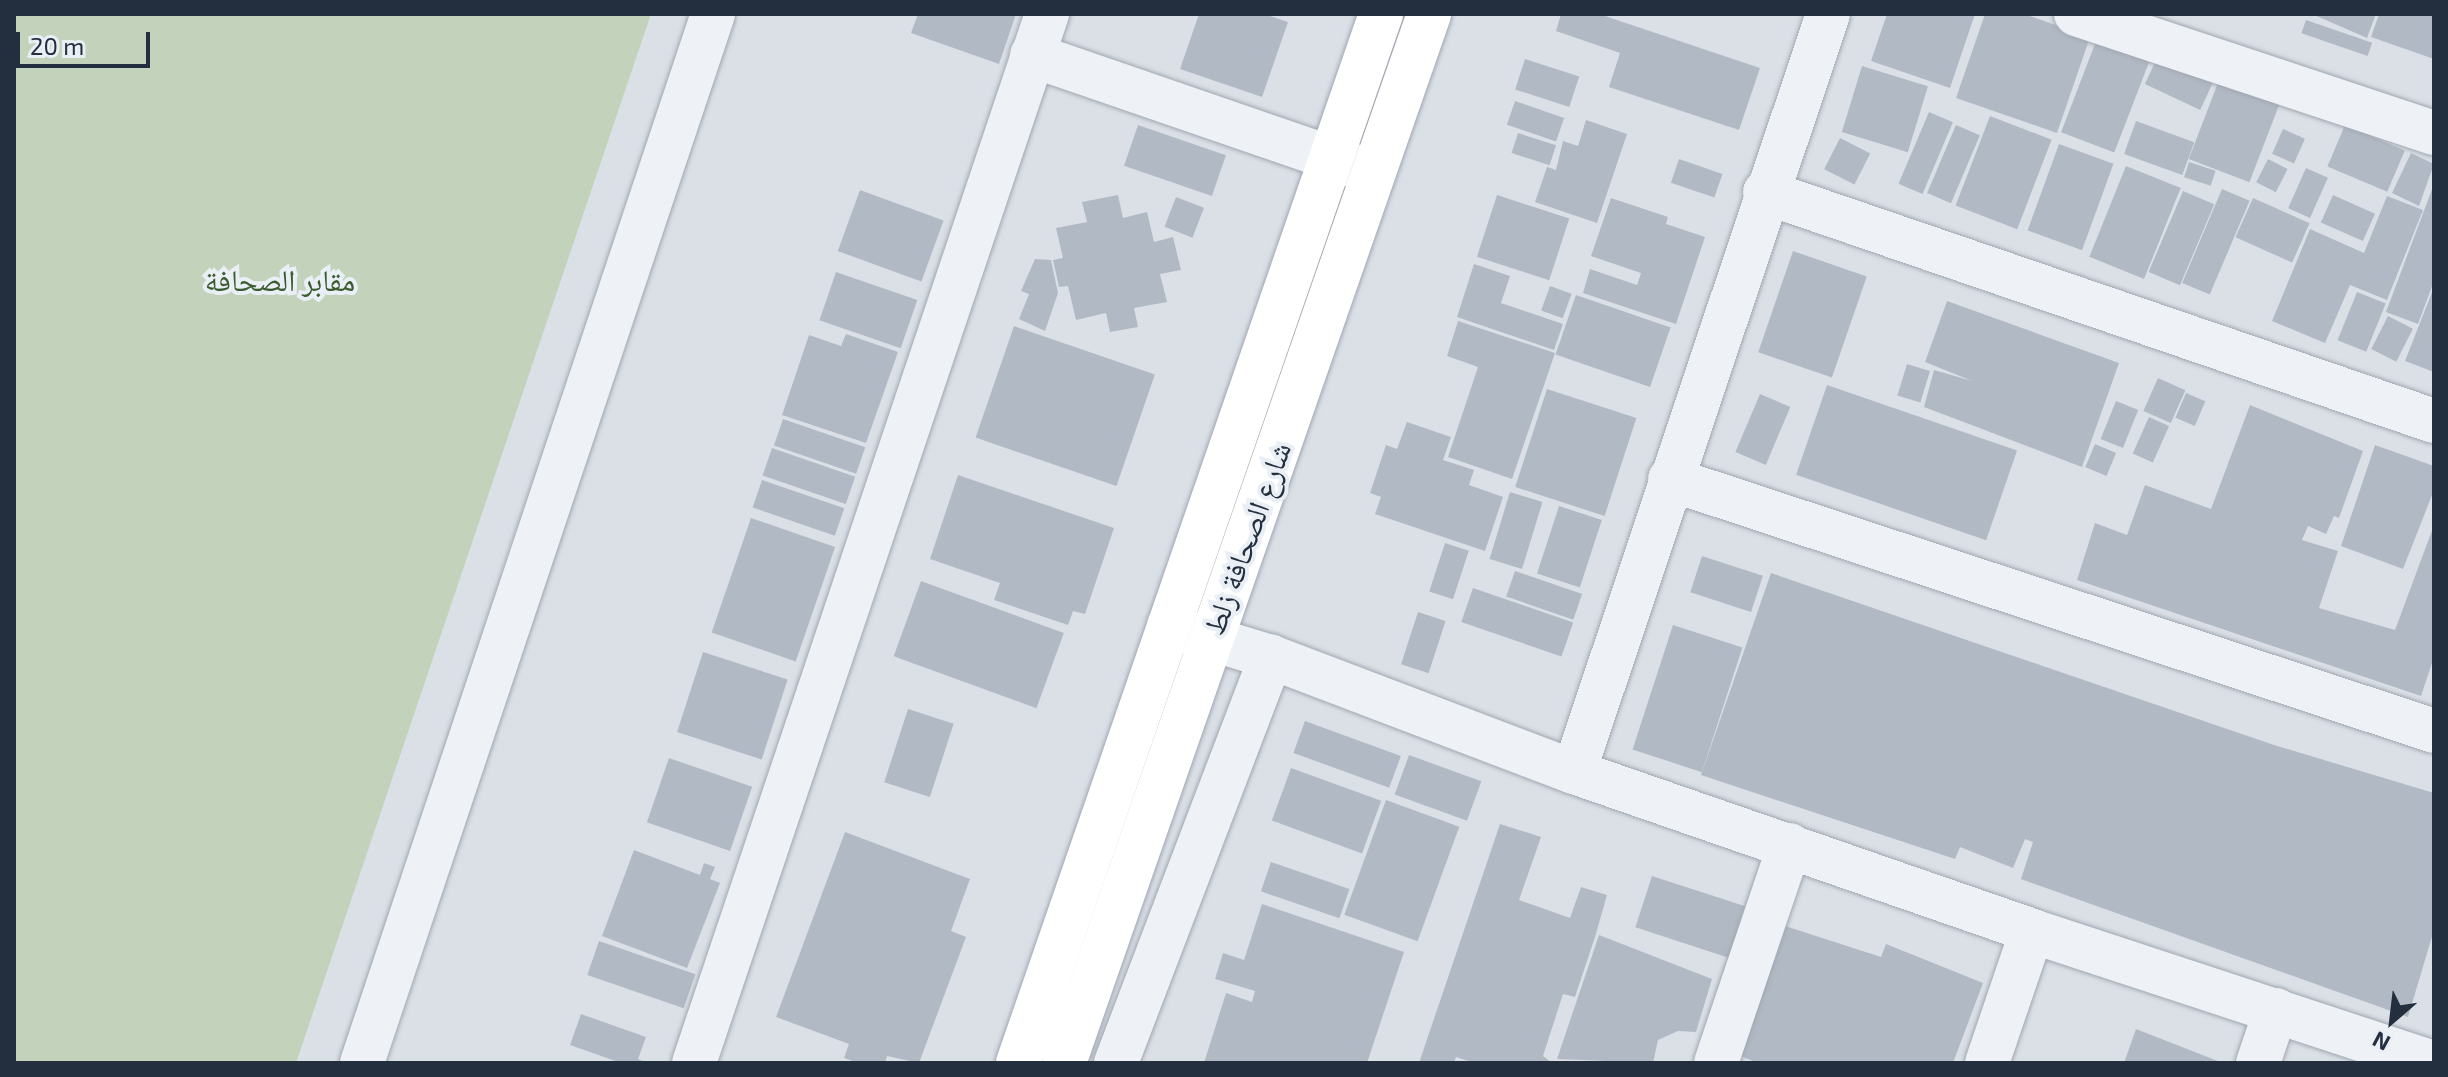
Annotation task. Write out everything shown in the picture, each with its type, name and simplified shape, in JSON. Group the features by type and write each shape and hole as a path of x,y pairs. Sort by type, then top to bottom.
{"highway":[{"name":"شارع الصحافة زلط","path":"1064,1063 1189,633 1333,159 1381,14"},
{"name":"شارع الصحافة زلط","path":"1018,1063 1374,173 1429,14"}],"street":[{"path":"362,1063 713,14"},
{"path":"694,1063 1047,14"},
{"path":"1574,772 1765,192 1828,14"},
{"path":"2076,14 2434,133"},
{"path":"1032,55 1374,173"},
{"path":"1765,192 2434,421"},
{"path":"1670,479 2434,731"},
{"path":"1189,633 1271,657 1574,772 2032,931 2434,1063"},
{"path":"1116,1063 1271,657"},
{"path":"1716,1063 1790,845"},
{"path":"1987,1063 2032,931"},
{"path":"2258,1063 2276,1010"}],"green space":[{"name":"مقابر الصحافة","path":"14,14 651,14 296,1063 14,1063"}],"building":[{"path":"918,14 1016,14 999,64 911,33"},
{"path":"1199,14 1264,14 1288,22 1262,97 1180,69"},
{"path":"1561,14 1599,14 1760,68 1739,130 1609,87 1620,53 1556,31"},
{"path":"1887,14 1975,14 1950,88 1871,61"},
{"path":"1985,14 2024,14 2090,37 2057,133 1956,98"},
{"path":"2312,14 2376,14 2367,38"},
{"path":"2379,14 2434,14 2434,59 2371,37"},
{"path":"2306,20 2372,43 2368,56 2301,33"},
{"path":"2098,36 2151,56 2114,153 2061,132"},
{"path":"2158,56 2213,82 2200,110 2145,84"},
{"path":"1525,59 1579,77 1569,107 1515,89"},
{"path":"1862,66 1928,86 1908,152 1842,132"},
{"path":"2221,75 2282,98 2249,182 2189,159"},
{"path":"1515,101 1564,118 1556,142 1507,125"},
{"path":"1929,112 1953,122 1922,194 1899,184"},
{"path":"1990,116 2052,140 2017,229 1956,206"},
{"path":"1586,120 1627,134 1597,223 1535,202 1547,167 1556,170 1563,141 1578,146"},
{"path":"2136,121 2194,142 2182,175 2124,154"},
{"path":"1138,125 1226,155 1212,196 1124,166"},
{"path":"1956,125 1980,135 1951,203 1927,193"},
{"path":"2345,125 2405,150 2387,192 2327,166"},
{"path":"2283,129 2305,139 2294,163 2272,154"},
{"path":"1518,133 1556,145 1550,165 1512,153"},
{"path":"1840,138 1870,153 1854,185 1824,169"},
{"path":"2059,144 2114,164 2082,250 2028,230"},
{"path":"2411,153 2434,164 2419,206 2392,193"},
{"path":"1679,159 1722,174 1714,198 1671,183"},
{"path":"2268,159 2288,169 2276,192 2256,182"},
{"path":"2189,162 2216,171 2211,186 2184,177"},
{"path":"2126,166 2181,188 2144,279 2089,257"},
{"path":"2306,168 2328,178 2310,218 2288,208"},
{"path":"2434,184 2434,281 2418,324 2386,312"},
{"path":"2222,189 2250,201 2210,295 2182,283"},
{"path":"860,190 944,220 921,282 838,251"},
{"path":"2183,191 2214,204 2180,285 2149,272"},
{"path":"1118,195 1123,218 1147,212 1154,242 1173,237 1181,270 1160,274 1167,302 1134,308 1138,327 1110,332 1106,313 1076,320 1068,286 1059,287 1053,260 1063,258 1056,228 1087,222 1082,202"},
{"path":"1497,195 1569,218 1549,280 1477,257"},
{"path":"2333,195 2375,214 2363,241 2321,222"},
{"path":"2387,196 2423,210 2387,300 2350,285 2325,343 2272,321 2310,229 2364,253"},
{"path":"1176,197 1204,208 1193,238 1165,227"},
{"path":"1611,198 1668,217 1666,224 1705,237 1676,324 1583,293 1590,269 1637,285 1641,273 1591,256"},
{"path":"2253,198 2310,223 2292,263 2236,237"},
{"path":"1793,251 1867,276 1832,378 1758,352"},
{"path":"1035,259 1051,260 1058,293 1045,331 1019,319 1029,294 1021,291"},
{"path":"1474,264 1510,276 1501,303 1563,324 1554,350 1457,317"},
{"path":"836,272 917,300 901,348 819,320"},
{"path":"1550,286 1572,294 1563,318 1541,310"},
{"path":"2434,287 2434,372 2405,361"},
{"path":"2357,292 2386,304 2366,352 2338,340"},
{"path":"1576,295 1671,328 1650,387 1555,355"},
{"path":"1947,301 2119,363 2082,467 1924,407 1934,370 1972,381 1925,362"},
{"path":"2388,316 2413,329 2396,362 2371,349"},
{"path":"1458,321 1555,353 1512,479 1448,457 1478,367 1447,356"},
{"path":"1014,326 1155,375 1116,486 976,438"},
{"path":"846,334 898,352 866,443 782,415 809,335 841,346"},
{"path":"1907,364 1930,371 1920,403 1897,396"},
{"path":"2158,378 2185,390 2171,423 2143,411"},
{"path":"1827,385 2017,450 1986,540 1796,475"},
{"path":"1547,389 1636,418 1605,516 1515,487"},
{"path":"2186,393 2205,401 2195,426 2175,418"},
{"path":"1760,394 1790,407 1766,465 1735,452"},
{"path":"2116,401 2138,410 2123,448 2101,439"},
{"path":"2250,405 2363,451 2339,518 2334,516 2326,534 2308,526 2302,540 2338,551 2319,608 2395,630 2434,525 2434,657 2421,696 2077,580 2095,523 2127,535 2145,485 2211,509"},
{"path":"2149,417 2169,426 2153,462 2133,454"},
{"path":"783,419 865,447 856,474 774,445"},
{"path":"1407,422 1451,437 1443,460 1474,470 1469,485 1503,497 1485,551 1375,514 1381,497 1370,493 1386,445 1397,449"},
{"path":"2095,444 2116,453 2106,476 2085,467"},
{"path":"2375,445 2434,466 2434,490 2403,569 2341,546"},
{"path":"772,448 855,477 846,504 763,475"},
{"path":"958,475 1114,528 1085,614 1073,611 1068,625 994,600 1000,583 930,559"},
{"path":"762,480 844,508 835,536 753,507"},
{"path":"1510,492 1543,502 1522,569 1490,559"},
{"path":"1559,506 1602,520 1580,587 1537,574"},
{"path":"751,518 835,547 796,661 712,632"},
{"path":"1445,543 1469,551 1453,599 1429,592"},
{"path":"1702,556 1763,576 1751,612 1690,592"},
{"path":"1515,571 1582,594 1573,620 1506,597"},
{"path":"1771,573 2274,745 2434,793 2434,930 2408,1017 2021,879 2033,842 2025,839 2013,868 1960,847 1955,859 1701,775"},
{"path":"921,581 1064,633 1036,708 894,656"},
{"path":"1473,588 1573,623 1562,657 1461,622"},
{"path":"1418,612 1446,621 1429,673 1401,664"},
{"path":"1673,625 1742,648 1702,772 1633,750"},
{"path":"703,652 788,680 762,759 677,732"},
{"path":"908,709 954,724 930,797 884,782"},
{"path":"1305,721 1401,756 1389,788 1293,753"},
{"path":"1409,755 1481,781 1467,821 1395,794"},
{"path":"669,758 752,787 730,851 647,822"},
{"path":"1291,768 1381,801 1362,853 1272,821"},
{"path":"1386,800 1459,827 1418,941 1344,915"},
{"path":"1500,824 1541,837 1519,900 1570,918 1581,887 1607,895 1575,997 1563,994 1543,1056 1552,1063 1474,1063 1456,1057 1454,1063 1419,1063"},
{"path":"845,832 970,879 951,931 966,937 919,1063 887,1056 885,1063 858,1063 844,1058 849,1044 776,1017"},
{"path":"634,850 700,875 704,863 715,867 710,879 720,883 687,968 602,936"},
{"path":"1271,862 1349,889 1339,918 1261,891"},
{"path":"1652,876 1745,906 1729,958 1635,927"},
{"path":"1262,904 1404,952 1367,1063 1204,1063 1226,993 1252,1002 1255,991 1215,979 1223,953 1244,960"},
{"path":"1779,924 1881,957 1886,944 1983,983 1953,1063 1758,1063 1733,1053"},
{"path":"1599,935 1712,979 1696,1032 1678,1031 1658,1040 1653,1063 1557,1059"},
{"path":"599,941 695,974 684,1008 587,975"},
{"path":"581,1014 646,1037 638,1059 647,1063 621,1063 570,1045"},
{"path":"2136,1029 2223,1063 2124,1063"}]}
